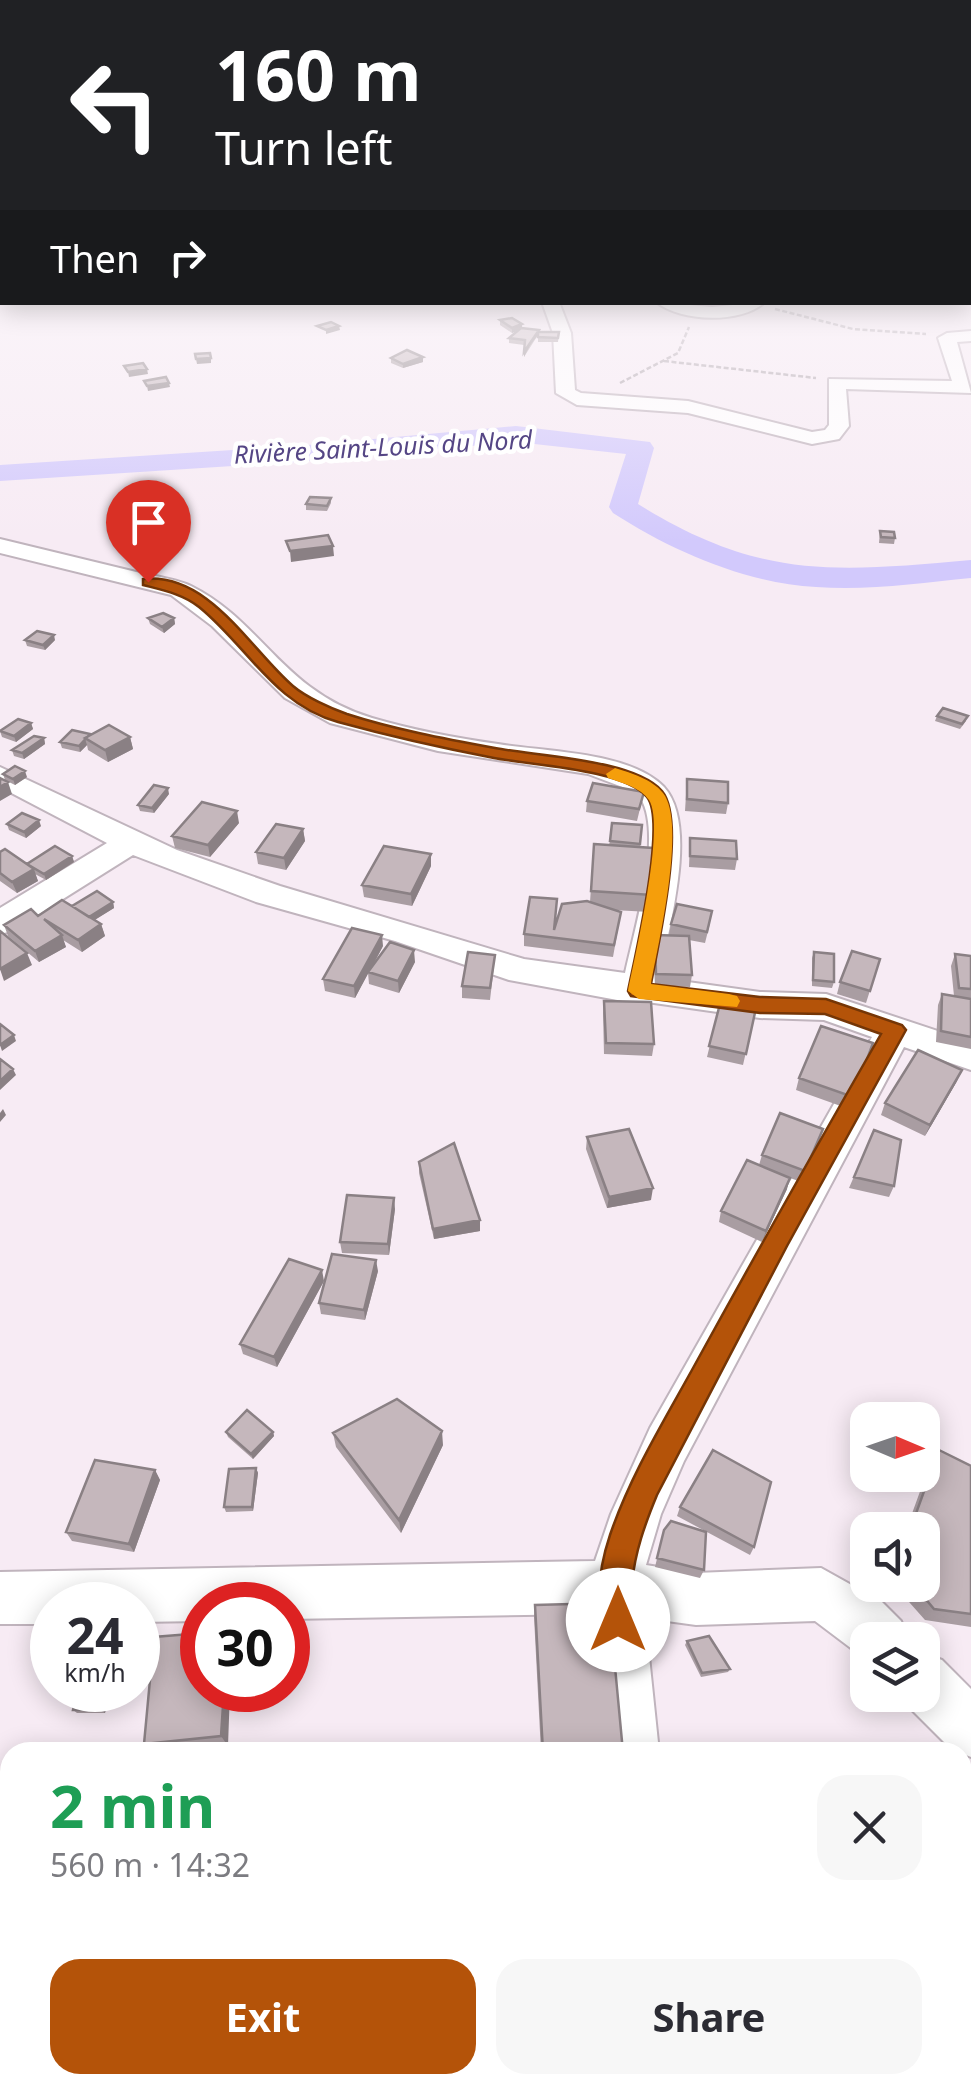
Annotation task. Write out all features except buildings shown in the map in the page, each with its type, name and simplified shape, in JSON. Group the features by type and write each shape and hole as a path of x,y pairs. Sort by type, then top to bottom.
{"street":[{"path":"563,347 566,392 570,397 688,407 812,438 832,435 840,426 834,387 844,382 967,387 950,347"},
{"path":"0,546 180,590 204,603 289,691 339,717 496,754 588,766 644,786 656,795 664,813 656,903 639,991"},
{"path":"0,776 131,842 268,894 406,932 522,971 639,991 760,1005 826,1006 971,1056"},
{"path":"0,924 131,842"},
{"path":"629,1742 615,1587 624,1538 646,1486 894,1030"},
{"path":"0,1598 615,1587 696,1599 821,1594 865,1622"},
{"path":"940,1698 971,1729"}],"path":[{"path":"588,400 664,361 680,347"},
{"path":"664,361 844,382"}],"waterway":[{"name":"Rivière Saint-Louis du Nord","path":"0,473 297,454 516,434 641,448 623,507 683,540 751,565 794,576 835,579 971,569"}],"slow traffic":[{"path":"615,774 656,795 664,813 656,903 639,991 729,1001"}],"route":[{"path":"148,582 180,590 204,603 289,691 339,717 496,754 588,766 644,786 656,795 664,813 656,903 639,991 760,1005 826,1006 894,1030 646,1486 624,1538 615,1587 618,1620"}]}
